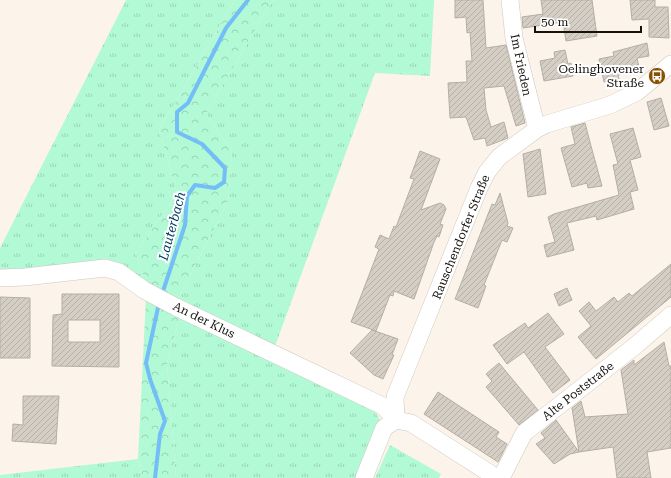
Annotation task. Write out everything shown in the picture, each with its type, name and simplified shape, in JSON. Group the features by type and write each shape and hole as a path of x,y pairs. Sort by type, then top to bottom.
{"street":[{"name":"Im Frieden","path":"510,0 514,38 537,129"},
{"name":"Rauschendorfer Straße","path":"396,420 395,397 484,178 498,157 537,129 547,124 610,105 637,92 671,64"},
{"name":"An der Klus","path":"0,278 25,277 105,268 119,272 144,290 176,307 383,406 396,420"},
{"name":"Alte Poststraße","path":"501,478 524,433 635,346 671,315"},
{"path":"364,478 384,428 396,420 411,423 497,478"}],"green space":[{"path":"126,0 235,0 159,130 177,193 136,253 146,284 123,266 18,272 0,270 0,248"},
{"path":"235,0 275,0 270,4 206,114 232,151 228,201 177,301 146,284 136,253 177,193 159,130"},
{"path":"275,0 434,0 430,76 375,73 274,349 177,301 228,201 232,151 206,114 270,4"},
{"path":"146,297 180,316 167,362 176,478 142,478 138,459"},
{"path":"180,316 373,408 380,420 356,478 176,478 167,362"},
{"path":"390,445 441,474 439,478 375,478"},
{"path":"138,459 142,478 0,478 0,475"}],"building":[{"path":"455,0 483,0 486,48 506,45 525,123 516,126 504,86 484,88 486,110 491,127 504,122 508,138 487,146 485,138 474,140 466,117 450,118 448,83 467,82 466,61 472,61 470,32 467,33 466,17 455,18"},
{"path":"541,0 592,0 597,36 566,41 563,22 523,28 522,17 543,14"},
{"path":"630,0 655,0 655,7 668,7 669,38 649,37 649,19 632,20"},
{"path":"647,43 649,56 637,58 639,67 632,68 633,72 618,75 619,79 604,82 599,59 614,56 613,52"},
{"path":"565,50 568,64 571,63 573,76 544,81 540,61 555,58 554,52"},
{"path":"661,98 669,126 654,130 647,102"},
{"path":"585,123 602,186 588,188 587,183 572,187 561,148 575,144 571,127"},
{"path":"633,128 641,157 630,160 638,190 630,192 634,209 597,220 596,216 567,223 574,250 547,257 544,245 555,242 548,217 619,195 613,165 618,164 610,134"},
{"path":"540,149 546,194 528,197 523,154"},
{"path":"420,151 440,159 421,210 440,203 444,205 446,209 440,224 443,225 439,237 437,236 434,242 414,299 394,291 393,296 390,295 376,331 351,322 379,249 375,247 380,235 389,239 394,226 396,227 414,179 410,178"},
{"path":"500,193 508,223 507,226 513,228 507,242 502,240 484,285 486,286 478,308 455,299 492,204 495,205"},
{"path":"671,264 671,297 596,359 578,337 591,326 579,311 589,302 596,311 614,297 618,302 629,293 632,296"},
{"path":"567,288 572,300 559,306 554,294"},
{"path":"62,294 119,294 119,367 52,366 53,315 62,314","holes":["68,320 100,320 100,342 68,342"]},
{"path":"0,297 30,298 30,358 0,358"},
{"path":"548,313 564,334 545,347 570,380 553,393 524,352 507,364 493,345 525,323 528,328"},
{"path":"372,330 398,339 392,355 394,355 383,379 374,375 350,353"},
{"path":"664,342 669,366 671,366 671,448 647,452 651,478 617,478 613,447 579,452 572,408 581,401 585,417 628,414 621,370 634,360 634,365"},
{"path":"499,363 538,410 519,425 486,387 492,381 486,374"},
{"path":"438,392 499,432 496,437 507,444 498,462 424,414"},
{"path":"23,396 59,396 56,444 12,441 13,424 23,425"},
{"path":"556,420 579,452 570,454 554,464 536,444 545,438 541,433"}],"waterway":[{"name":"Lauterbach","path":"162,294 185,225 187,196 195,185 215,188 224,182 225,168 202,144 177,132 177,112 188,103 226,28 248,0"},
{"name":"Lauterbach","path":"155,478 160,434 165,421 146,363 159,303"}],"place":[{"name":"Oelinghovener Straße","path":"657,76"}]}
